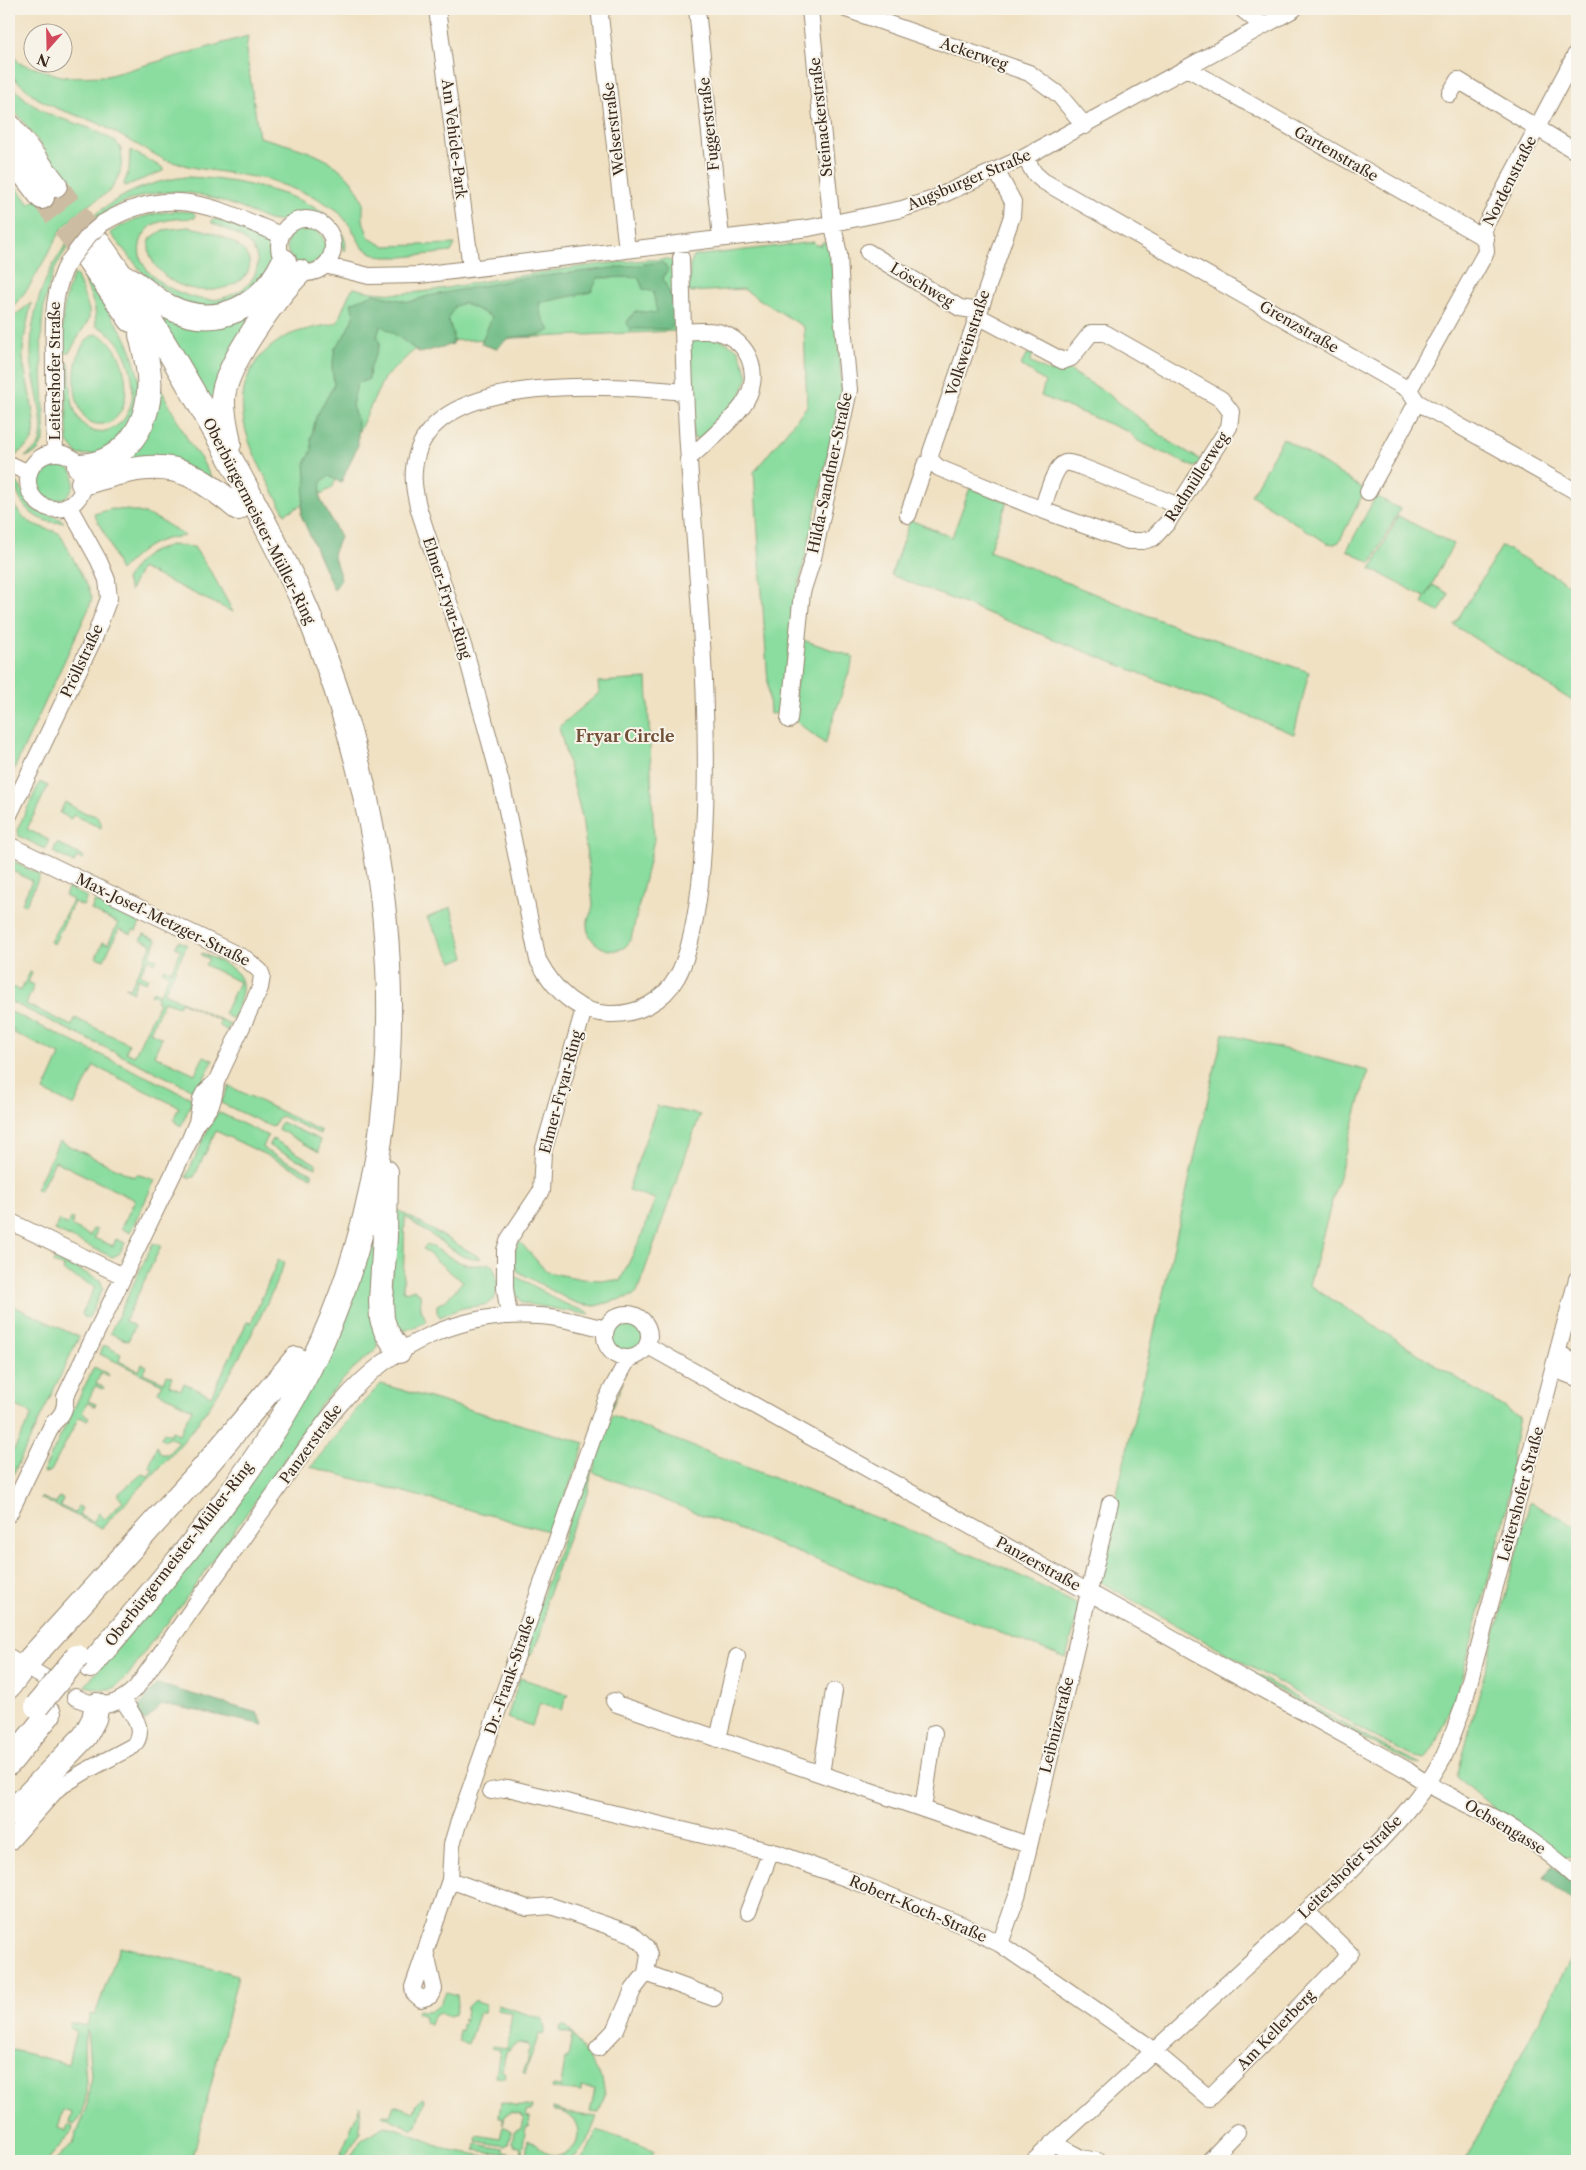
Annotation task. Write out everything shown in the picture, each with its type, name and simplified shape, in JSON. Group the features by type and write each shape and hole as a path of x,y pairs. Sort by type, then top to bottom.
{"highway":[{"path":"9,126 48,191 9,154"},
{"name":"Oberbürgermeister-Müller-Ring","path":"83,1662 224,1477 266,1414 312,1326 336,1264 372,1189 386,1176 382,1133 389,1037 388,962 381,892 360,779 340,704 308,613 192,388 155,326 118,270 89,245"},
{"name":"Oberbürgermeister-Müller-Ring","path":"83,1662 217,1511 284,1414 310,1366 338,1303 361,1234 372,1189 370,1099 374,1037 371,954 357,840 331,725 308,657 277,585 179,396 89,245"},
{"path":"118,270 169,307 193,314 216,315 237,310 258,298 292,266"},
{"path":"231,461 223,399 228,378 235,362 276,301 292,266"},
{"path":"81,475 111,459 128,444 141,424 147,409 149,377 141,335"},
{"path":"81,475 140,469 159,468 174,470 204,483 238,508"},
{"path":"372,1189 382,1318 386,1331 399,1351"},
{"path":"9,1686 16,1661 203,1469 296,1359"},
{"path":"9,1763 43,1710 83,1662"},
{"path":"9,1815 85,1736 94,1720 86,1701"},
{"path":"9,1739 43,1710"}],"street":[{"name":"Am Vehicle-Park","path":"437,9 471,268"},
{"name":"Welserstraße","path":"602,9 600,16 627,250"},
{"name":"Fuggerstraße","path":"697,9 720,238"},
{"name":"Steinackerstraße","path":"810,9 832,224"},
{"name":"Ackerweg","path":"846,9 1029,74 1059,95 1085,126"},
{"path":"1242,9 1264,26"},
{"name":"Augsburger Straße","path":"471,268 832,224 902,209 933,198 1025,157 1085,126 1294,9"},
{"name":"Nordenstraße","path":"1368,492 1413,396 1486,252 1486,224 1577,52"},
{"name":"Gartenstraße","path":"1187,68 1486,239"},
{"path":"1450,94 1458,80 1577,152"},
{"name":"Grenzstraße","path":"1025,157 1034,173 1043,181 1577,492"},
{"name":"Volkweinstraße","path":"908,515 925,465 930,460 931,452 1012,216 1013,202 996,170"},
{"path":"89,245 127,210 150,203 179,201 207,206 228,213 281,235"},
{"path":"300,219 312,219 327,228 333,248 331,256 325,265 312,272 292,266 279,246 281,235 291,223 300,219"},
{"name":"Hilda-Sandtner-Straße","path":"789,720 802,592 813,558 849,390 839,255 832,224"},
{"name":"Leitershofer Straße","path":"55,453 53,318 56,293 62,272 89,245"},
{"path":"333,248 347,258 396,277"},
{"name":"Löschweg","path":"868,252 960,308 978,313"},
{"name":"Elmer-Fryar-Ring","path":"680,258 688,459 707,744 703,856 695,918 678,976 660,997 643,1009 620,1014 602,1014 584,1009 563,995 551,982 536,951 502,786 468,662 419,510 413,474 417,453 430,430 447,415 490,397 574,386 623,387 685,392"},
{"path":"325,265 369,276 396,277 471,268"},
{"name":"Radmüllerweg","path":"930,460 939,468 1042,510 1128,541 1138,542 1148,540 1158,534 1179,506 1229,427 1230,412 1227,405 1212,394 1105,332 1091,333 1071,358 1063,361 978,313"},
{"path":"683,332 716,332 739,342 747,352 754,376 753,385 744,404 688,459"},
{"name":"Leitershofer Straße","path":"29,473 39,458 55,453 70,457 81,475"},
{"path":"1042,510 1055,473 1059,466 1065,463 1077,465 1179,506"},
{"path":"9,464 29,473 28,486 34,498 50,508 68,505 79,496 81,475"},
{"name":"Pröllstraße","path":"9,815 95,636 109,598 107,580 100,561 68,505"},
{"name":"Max-Josef-Metzger-Straße","path":"9,845 246,959 257,968 262,976 260,988 216,1082 204,1093 199,1105 197,1122 65,1397 57,1402 52,1414 52,1423 9,1514"},
{"name":"Elmer-Fryar-Ring","path":"509,1316 505,1288 505,1250 541,1191 543,1152 584,1009"},
{"path":"9,1221 123,1276"},
{"name":"Leitershofer Straße","path":"1034,2161 1155,2052 1386,1836 1427,1784 1445,1754 1462,1710 1577,1280"},
{"path":"629,1314 636,1316 642,1319 649,1331 648,1346 640,1355 621,1356 606,1342 606,1329 615,1318 629,1314"},
{"name":"Panzerstraße","path":"124,1700 141,1681 333,1412 372,1371 399,1351 423,1337 470,1322 509,1316 538,1316 564,1319 606,1329"},
{"name":"Panzerstraße","path":"648,1346 1406,1770 1427,1784"},
{"path":"1558,1352 1577,1365"},
{"name":"Dr.-Frank-Straße","path":"426,1954 450,1880 452,1844 458,1824 621,1356"},
{"path":"1554,1369 1577,1378"},
{"name":"Leibnizstraße","path":"1000,1944 1018,1893 1110,1503"},
{"path":"718,1739 737,1657"},
{"path":"16,1661 47,1679"},
{"path":"821,1774 834,1691"},
{"path":"9,1843 58,1788 132,1746 137,1741 140,1731 124,1700 116,1703 86,1701"},
{"path":"614,1701 718,1739 1028,1845"},
{"path":"924,1809 934,1733"},
{"name":"Ochsengasse","path":"1427,1784 1504,1824 1541,1847 1577,1878"},
{"name":"Robert-Koch-Straße","path":"492,1791 508,1788 771,1851 901,1900 962,1925 1000,1944 1155,2052"},
{"path":"748,1912 771,1851"},
{"path":"450,1880 527,1908 551,1906 632,1934 640,1939 649,1955 646,1972 634,1990 616,2029 598,2048"},
{"name":"Am Kellerberg","path":"1155,2052 1209,2098 1350,1954 1306,1911"},
{"path":"646,1972 714,1998"},
{"path":"1209,2161 1237,2132"},
{"path":"1053,2143 1081,2159 1098,2161"}],"green space":[{"path":"248,36 246,51 259,137 304,150 331,163 343,172 353,183 362,199 363,219 369,238 384,246 455,244 451,252 403,257 384,257 372,253 362,247 351,227 337,210 315,197 267,179 196,168 165,160 98,123 56,108 37,98 9,74 9,56 13,55 22,64 22,72 48,72 64,77 107,76"},
{"path":"9,84 30,103 48,114 92,129 115,141 121,148 122,161 120,173 111,190 82,210 62,229 29,287 16,303 9,308 9,178 29,204 48,191 63,174 9,103"},
{"path":"130,150 163,168 163,171 125,186 129,170"},
{"path":"186,177 248,185 272,190 294,198 331,219 345,239 345,251 332,225 314,213 272,221 220,200 178,192 155,193 133,199 112,208 94,220 77,236 63,254 53,274 46,296 42,330 44,440 37,452 25,457 38,446 41,435 42,425 31,354 34,321 42,289 56,261 74,235 97,213 123,196 153,184"},
{"path":"175,211 193,212 195,218 162,221 147,230 143,236 140,249 142,261 149,272 171,289 185,295 210,300 232,295 245,287 254,276 256,270 257,257 254,250 241,237 212,223 212,220 215,219 251,232 259,237 271,251 274,260 257,291 206,309 178,300 143,273 110,233 141,217"},
{"path":"188,227 214,233 229,240 245,253 250,265 245,276 233,284 217,289 198,290 178,284 161,272 150,256 151,238 163,230"},
{"path":"306,227 319,233 325,246 319,259 306,265 293,259 287,246 293,233"},
{"path":"814,242 815,245 822,245 822,242 830,243 842,390 792,616 783,709 781,713 770,714 754,472 807,406 804,327 743,289 689,292 690,266 694,256"},
{"path":"668,259 673,263 675,331 423,342 384,378 332,488 285,514 259,465 246,431 243,397 247,379 253,366 262,355 285,337 304,330 337,323 349,294 354,288 370,292 420,292 577,267"},
{"path":"662,262 668,269 663,279 677,309 677,322 669,329 629,329 627,322 635,311 657,313 653,292 643,289 638,277 598,278 591,292 539,303 541,315 550,330 536,336 510,338 497,349 481,344 492,317 464,303 455,306 448,319 453,333 453,344 420,353 381,326 377,336 380,344 370,368 369,379 357,384 352,406 358,421 358,445 341,483 329,476 321,482 320,498 340,537 333,554 341,579 334,590 301,515 306,478 305,464 312,450 311,439 316,417 334,385 332,368 335,348 344,336 354,316 351,303 373,294 409,302 428,296 518,279"},
{"path":"74,274 77,276 89,310 89,319 67,353 63,352 64,312 67,293"},
{"path":"83,275 123,333 131,350 139,379 135,419 103,454 78,455 68,442 64,362 69,363 71,393 75,412 79,420 95,432 113,428 125,417 131,402 133,384 122,348 110,335 96,326 95,308"},
{"path":"31,303 24,338 23,360 33,414 34,434 32,441 15,457 9,454 9,320"},
{"path":"152,304 253,308 218,414"},
{"path":"95,334 107,340 116,351 123,366 126,383 125,399 120,412 111,422 97,424 88,420 81,411 76,398 75,383 79,353 86,341"},
{"path":"714,336 738,349 748,376 737,404 700,439 693,438 690,346 694,339"},
{"path":"1027,354 1033,354 1030,362 1051,373 1055,367 1067,369 1107,393 1167,440 1206,463 1194,467 1138,441 1129,432 1041,396 1045,382 1021,365"},
{"path":"156,380 190,444 212,479 106,467"},
{"path":"1283,438 1365,490 1339,542 1334,544 1327,543 1251,495"},
{"path":"55,462 68,468 74,481 68,494 55,500 42,494 36,481 42,468"},
{"path":"15,480 31,507 64,522 46,521 30,512 19,498"},
{"path":"970,488 1007,502 989,551 1159,620 1309,672 1294,734 891,575 910,520 952,537"},
{"path":"9,492 13,504 24,518 35,525 60,534 92,598 9,780"},
{"path":"1376,496 1400,509 1371,563 1347,550"},
{"path":"112,509 133,511 151,516 185,536 174,537 148,546 120,571 108,540 94,514"},
{"path":"1398,516 1453,544 1426,596 1433,585 1449,594 1439,612 1422,603 1425,597 1371,569"},
{"path":"171,545 194,547 214,577 233,612 141,568 130,591 126,580 139,562 156,550"},
{"path":"1502,546 1577,589 1577,704 1454,625"},
{"path":"800,639 854,657 825,744 793,719"},
{"path":"647,679 654,840 631,939 626,946 613,950 599,946 589,934 587,926 593,904 582,817 559,727 599,693 598,682"},
{"path":"40,782 48,786 27,829 49,840 45,849 19,836 17,830"},
{"path":"65,802 82,812 97,816 101,823 101,828 73,815 71,819 60,813"},
{"path":"57,843 84,857 83,859 77,857 74,863 53,852"},
{"path":"9,859 40,875 26,905 22,903 32,881 9,869"},
{"path":"68,888 87,897 83,906 74,902 54,944 50,942 73,900 65,896"},
{"path":"95,901 140,923 136,931 133,930 131,934 119,929 104,960 96,957 103,942 108,944 118,923 91,910"},
{"path":"451,907 465,957 453,962 427,918"},
{"path":"144,934 157,940 149,956 157,959 155,963 148,959 140,974 148,978 146,982 138,978 133,992 125,987 130,988 152,944 141,939"},
{"path":"179,941 187,945 164,993 230,1024 227,1031 219,1025 221,1021 181,1002 178,1006 164,1001 150,1032 162,1038 154,1055 195,1074 204,1056 213,1060 197,1092 9,1001 9,985 20,991 30,972 32,973 28,982 34,985 26,1004 72,1026 75,1018 129,1044 126,1052 134,1056 159,1003 156,1001 158,997 151,994 153,991 160,994 169,975 162,971 164,968 171,971 181,950 175,947"},
{"path":"202,953 226,965 239,976 242,983 242,992 233,1019 224,1014 239,982 205,965 209,959 201,955"},
{"path":"9,1011 193,1099 181,1126 176,1123 174,1118 179,1107 94,1066 74,1106 44,1091 60,1055 12,1032 14,1029 9,1026"},
{"path":"1223,1033 1368,1071 1309,1285 1519,1417 1512,1455 1510,1487 1504,1521 1459,1687 1434,1747 1425,1759 1411,1756 1393,1747 1097,1580"},
{"path":"229,1086 321,1131 320,1134 281,1116 272,1127 221,1103"},
{"path":"657,1106 700,1115 637,1292 632,1296 595,1306 580,1304 569,1300 517,1271 514,1256 519,1241 547,1272 582,1279 620,1281 642,1235 655,1199 628,1190"},
{"path":"218,1112 268,1136 263,1147 266,1151 312,1173 312,1177 216,1131 194,1177 186,1177"},
{"path":"281,1122 320,1140 319,1152 278,1129"},
{"path":"273,1139 316,1164 316,1168 269,1146"},
{"path":"59,1141 134,1177 136,1174 155,1180 130,1233 121,1228 135,1200 55,1161 40,1191 36,1189"},
{"path":"376,1208 377,1348 353,1369 320,1405 276,1472 174,1615 152,1641 129,1674 114,1688 102,1690 85,1686 228,1512"},
{"path":"394,1208 481,1258 473,1259 462,1256 405,1217 403,1290 406,1292 414,1289 420,1294 421,1309 427,1322 404,1331 390,1322"},
{"path":"71,1218 74,1219 71,1226 90,1236 93,1229 97,1230 94,1238 113,1246 116,1239 125,1243 119,1254 112,1257 55,1230 59,1221 67,1225"},
{"path":"153,1243 161,1246 125,1321 135,1326 128,1341 110,1333"},
{"path":"427,1244 464,1264 480,1265 490,1263 494,1269 497,1281 497,1290 492,1301 488,1304 460,1309 440,1317 437,1312 437,1305 447,1299 463,1281 423,1249"},
{"path":"55,1258 100,1280 103,1288 88,1319 82,1313 95,1287 63,1271 64,1267 53,1263"},
{"path":"278,1260 285,1262 262,1313 237,1362 207,1410 173,1453 102,1528 40,1498 56,1504 59,1497 63,1499 60,1506 75,1513 78,1506 82,1508 79,1515 93,1522 99,1513 105,1519 123,1501 117,1495 142,1474 149,1476 153,1469 149,1467 157,1446 161,1454 168,1454 179,1442 171,1438 167,1438 165,1441 161,1438 164,1432 170,1435 172,1431 179,1434 192,1409 158,1392 162,1384 100,1354 104,1345 121,1354 119,1361 139,1371 142,1364 146,1366 143,1373 164,1382 167,1375 172,1377 169,1385 181,1390 184,1383 211,1396 247,1322 251,1323"},
{"path":"511,1275 565,1304 587,1311 590,1315 522,1303 514,1291"},
{"path":"9,1304 79,1337 9,1483 9,1461 12,1454 9,1452 9,1447 14,1450 32,1414 9,1402"},
{"path":"627,1321 639,1325 643,1337 639,1349 627,1353 615,1349 611,1337 615,1325"},
{"path":"94,1367 109,1376 101,1373 96,1384 104,1387 103,1389 95,1386 88,1401 96,1404 95,1406 87,1403 82,1413 89,1417 87,1420 79,1417 51,1471 45,1473 43,1472"},
{"path":"623,1382 609,1414 592,1467 588,1494 570,1532 546,1601 545,1617 541,1632 535,1647 526,1661 520,1659 608,1413"},
{"path":"381,1384 585,1443 552,1532 311,1467 356,1410"},
{"path":"612,1415 1005,1568 1080,1606 1066,1658 593,1472"},
{"path":"1530,1502 1577,1527 1577,1856 1553,1858 1457,1777"},
{"path":"1248,1670 1421,1765 1410,1763 1252,1676"},
{"path":"520,1678 568,1694 561,1710 540,1703 532,1726 507,1718"},
{"path":"157,1684 257,1713 264,1725 169,1705 160,1706 146,1721 143,1721 136,1711"},
{"path":"1552,1865 1577,1886 1577,1906 1544,1878"},
{"path":"120,1946 238,1975 192,2161 54,2161 73,2143 87,2108 91,2074 87,2030 84,2052 86,2092 85,2105 81,2116 74,2125 69,2123 72,2113 63,2110 58,2128 66,2131 68,2125 73,2127 72,2131 47,2161 9,2161 9,2049 68,2064 76,2031 69,2028 70,2023 87,2026 90,2014 95,2015"},
{"path":"1577,1947 1577,2161 1465,2161"},
{"path":"446,1992 457,1995 458,2004 455,2014 449,2016 437,2014 433,2017 430,2024 424,2022 425,2016 417,2013 418,2010 428,2011 433,2009 442,2001"},
{"path":"473,2001 486,2005 483,2014 479,2012 468,2044 459,2041 459,2030 462,2031 467,2007"},
{"path":"498,2005 543,2019 545,2030 543,2035 539,2034 525,2074 523,2072 528,2061 528,2051 530,2050 528,2045 518,2043 506,2052 502,2070 505,2073 505,2077 496,2076 500,2050 491,2048 492,2046 507,2048 512,2013 497,2010"},
{"path":"561,2026 566,2026 571,2032 602,2079 605,2094 599,2113 590,2112 595,2089 581,2087 581,2092 552,2088 553,2085 561,2086 565,2059 568,2059 572,2034 559,2031"},
{"path":"422,2098 425,2100 417,2125 411,2129 382,2115 390,2116 394,2105 414,2112"},
{"path":"501,2102 532,2107 531,2111 526,2111 526,2116 530,2117 529,2127 526,2127 521,2157 475,2150 476,2144 503,2149 503,2152 520,2155 521,2148 514,2146 512,2143 514,2131 522,2128 524,2119 520,2114 511,2112 505,2116 503,2124 503,2117 499,2117"},
{"path":"360,2106 360,2133 342,2161 338,2161"},
{"path":"553,2108 574,2114 597,2117 585,2144 573,2158 565,2160 542,2160 526,2157 528,2140 535,2143 546,2153 554,2155 564,2154 572,2149 576,2142 578,2134 572,2118 564,2113 553,2111"},
{"path":"385,2126 398,2129 450,2150 515,2161 348,2161 362,2139"},
{"path":"503,2126 511,2131 508,2144 505,2146 476,2141 477,2135 500,2139"},
{"path":"597,2130 654,2150 650,2161 580,2161 588,2150"}],"tunnel":[{"path":"55,185 97,241"},
{"path":"42,197 85,254"}],"district":[{"name":"Fryar Circle","path":"625,736"}]}
